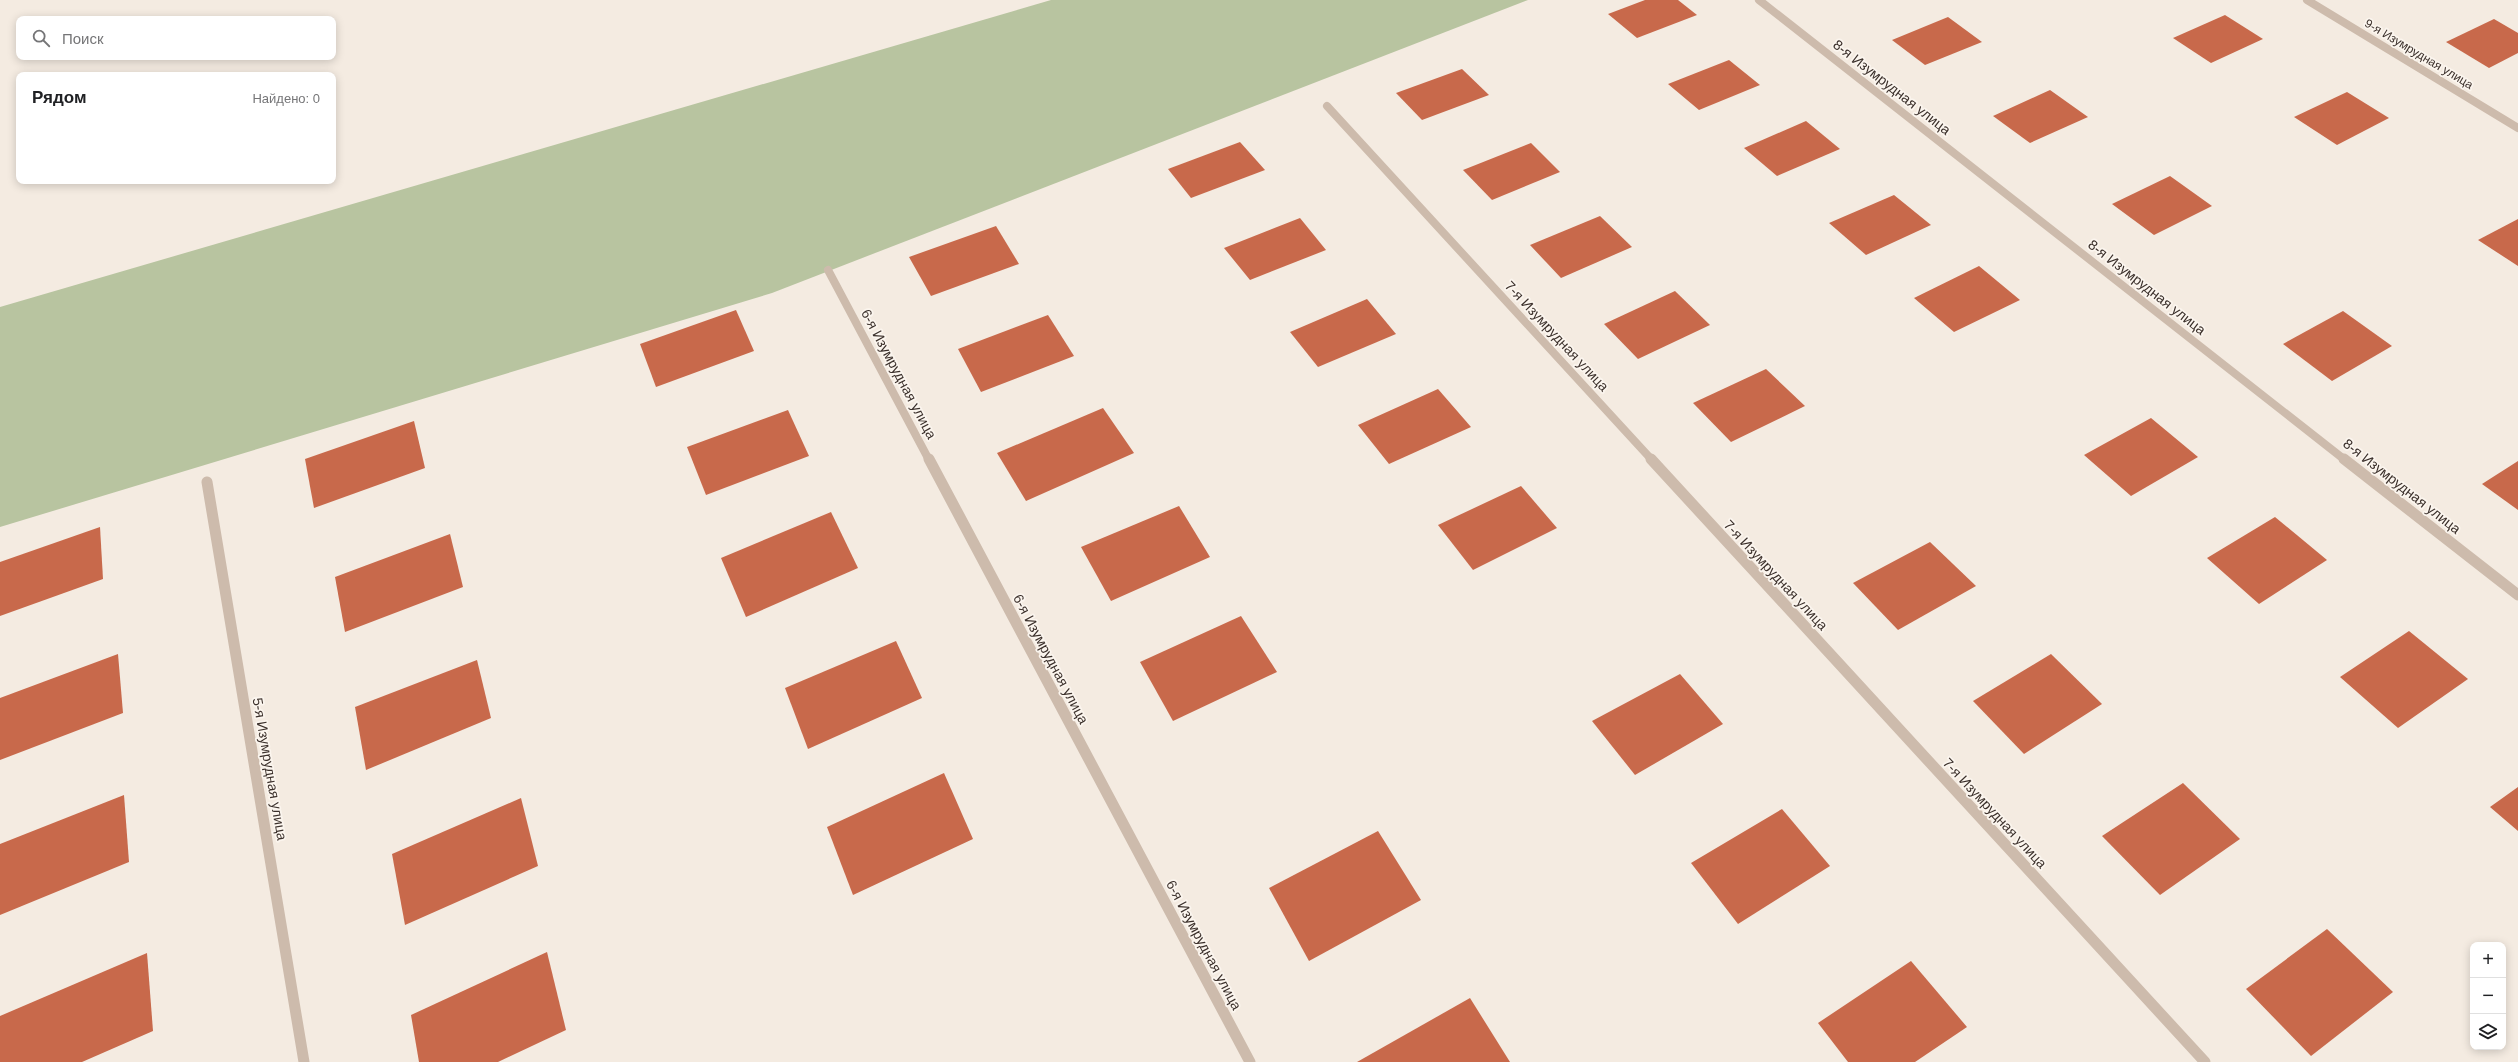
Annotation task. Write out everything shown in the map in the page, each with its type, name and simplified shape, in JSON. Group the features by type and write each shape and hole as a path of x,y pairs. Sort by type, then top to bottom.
{"street":[{"name":"8-я Изумрудная улица","path":"1759,0 2518,595"},
{"name":"9-я Изумрудная улица","path":"2307,0 2518,128"},
{"name":"7-я Изумрудная улица","path":"1327,106 2205,1062"},
{"name":"6-я Изумрудная улица","path":"828,270 1250,1062"},
{"name":"5-я Изумрудная улица","path":"207,482 304,1062"}],"green space":[{"path":"1051,0 1528,0 772,293 0,527 0,307"}],"building":[{"path":"1645,0 1678,0 1697,15 1637,38 1608,14"},
{"path":"2225,15 2263,39 2211,63 2173,38"},
{"path":"1948,17 1982,42 1925,65 1892,40"},
{"path":"2494,19 2518,33 2518,53 2489,68 2446,42"},
{"path":"1729,60 1760,85 1699,110 1668,84"},
{"path":"1462,69 1489,95 1422,120 1396,93"},
{"path":"2050,90 2088,117 2030,143 1993,116"},
{"path":"2347,92 2389,118 2337,145 2294,117"},
{"path":"1806,121 1840,149 1777,176 1744,148"},
{"path":"1240,142 1265,170 1191,198 1168,169"},
{"path":"1531,143 1560,172 1492,200 1463,170"},
{"path":"2170,176 2212,206 2154,235 2112,204"},
{"path":"1894,195 1931,225 1866,255 1829,223"},
{"path":"1600,216 1632,247 1561,278 1530,245"},
{"path":"1300,218 1326,250 1250,280 1224,248"},
{"path":"2518,219 2518,266 2478,240"},
{"path":"996,226 1019,264 931,296 909,257"},
{"path":"1979,266 2020,300 1954,332 1914,298"},
{"path":"1675,291 1710,325 1638,359 1604,324"},
{"path":"1367,299 1396,334 1318,367 1290,332"},
{"path":"736,310 754,351 656,387 640,344"},
{"path":"2343,311 2392,346 2332,381 2283,344"},
{"path":"1048,315 1074,356 981,392 958,349"},
{"path":"1766,369 1805,406 1731,442 1693,403"},
{"path":"1438,389 1471,427 1389,464 1358,425"},
{"path":"1103,408 1134,453 1026,501 997,453"},
{"path":"788,410 809,456 706,495 687,447"},
{"path":"2151,418 2198,457 2131,496 2084,455"},
{"path":"414,421 425,468 314,508 305,459"},
{"path":"2518,461 2518,510 2482,484"},
{"path":"1521,486 1557,528 1473,570 1438,525"},
{"path":"1179,506 1210,557 1111,601 1081,547"},
{"path":"831,512 858,568 746,617 721,558"},
{"path":"2275,517 2327,560 2259,604 2207,558"},
{"path":"100,527 103,579 0,616 0,562"},
{"path":"450,534 463,587 345,632 335,577"},
{"path":"1930,542 1976,586 1898,630 1853,583"},
{"path":"1241,616 1277,672 1173,721 1140,662"},
{"path":"2409,631 2468,679 2398,728 2340,677"},
{"path":"896,641 922,698 808,749 785,688"},
{"path":"118,654 123,713 0,760 0,698"},
{"path":"2051,654 2102,704 2024,754 1973,701"},
{"path":"477,660 491,718 366,770 355,707"},
{"path":"1680,674 1723,724 1635,775 1592,721"},
{"path":"944,773 973,839 853,895 827,827"},
{"path":"2183,783 2240,839 2160,895 2102,836"},
{"path":"2518,787 2518,831 2490,807"},
{"path":"124,795 129,862 0,915 0,844"},
{"path":"521,798 538,866 405,925 392,854"},
{"path":"1782,809 1830,866 1738,924 1691,863"},
{"path":"1378,831 1421,900 1309,961 1269,888"},
{"path":"2327,929 2393,992 2311,1056 2246,989"},
{"path":"547,952 566,1030 498,1062 419,1062 411,1015"},
{"path":"147,953 153,1031 82,1062 0,1062 0,1016"},
{"path":"1911,961 1967,1027 1915,1062 1848,1062 1818,1023"},
{"path":"1470,998 1510,1062 1357,1062"}]}
